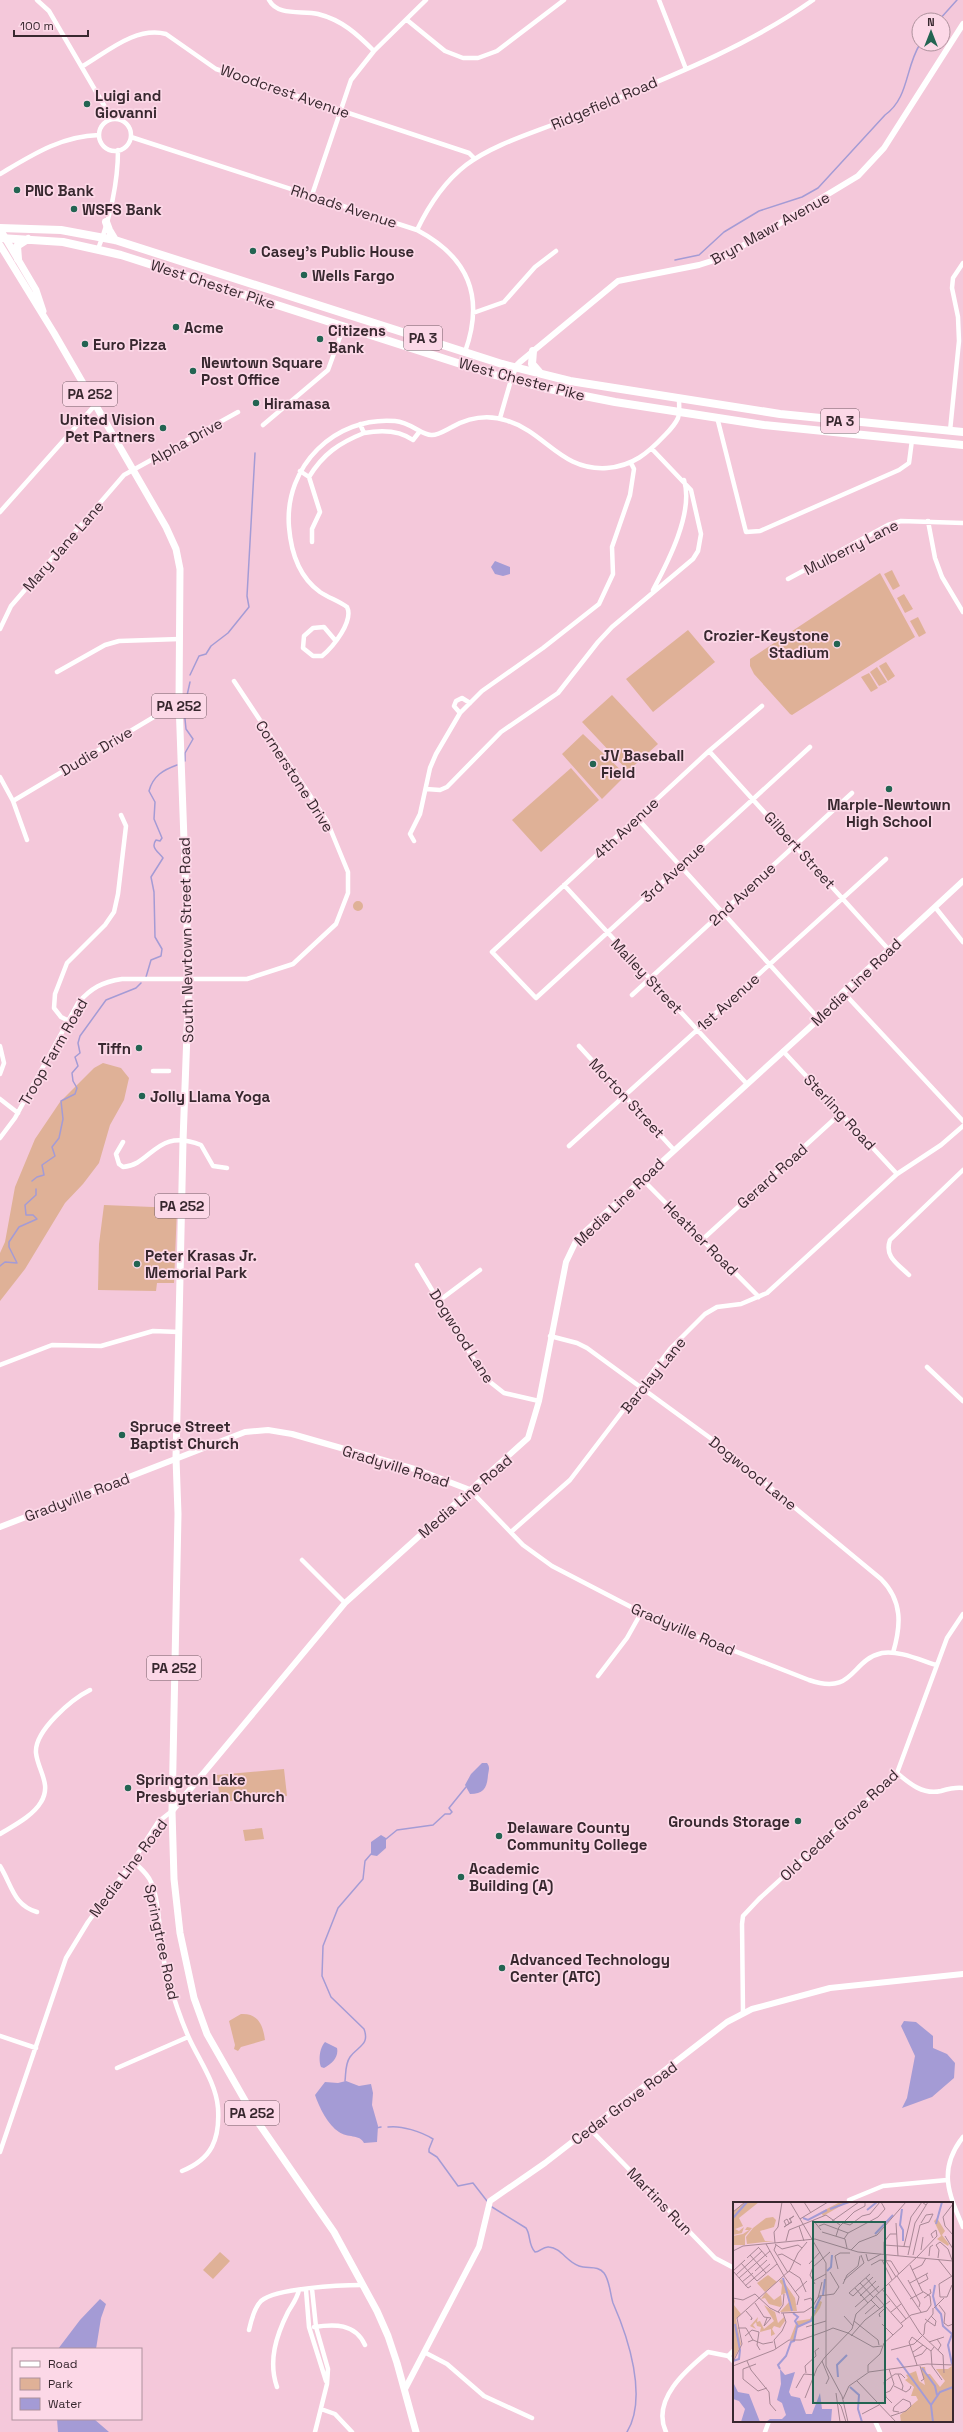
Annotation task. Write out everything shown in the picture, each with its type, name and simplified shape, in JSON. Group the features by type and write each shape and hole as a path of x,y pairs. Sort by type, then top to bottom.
{"highway":[{"path":"106,222 115,240"},
{"name":"West Chester Pike","path":"0,228 52,229 115,240 465,352 515,367 587,384 805,417 963,432"},
{"name":"West Chester Pike","path":"3,238 28,239 98,249 150,263 511,380 579,396 797,429 963,445"},
{"path":"18,259 17,246 28,239"},
{"path":"533,351 532,364 542,374"}],"main road":[{"name":"Bryn Mawr Avenue","path":"515,367 618,281 699,265 720,259 858,176 884,148 937,62 963,24"},
{"name":"PA 252","path":"0,228 3,238 18,259 36,290 46,319"},
{"name":"PA 252","path":"0,245 46,319"},
{"name":"South Newtown Street Road","path":"46,319 134,470 176,549 181,577 178,702 189,979 183,1141 176,1458 178,1514 172,1811"},
{"path":"511,380 515,367"},
{"name":"Media Line Road","path":"172,1811 345,1603 528,1438 539,1401 550,1336 566,1262 573,1245 674,1150 819,1019 843,992 963,882"},
{"name":"Gradyville Road","path":"0,1527 245,1432 268,1430 292,1434 418,1470 470,1490"},
{"name":"PA 252","path":"172,1811 174,1879 180,1933 194,1998 207,2034 255,2118 334,2232 362,2284 388,2336 405,2389 416,2432"},
{"name":"Cedar Grove Road","path":"405,2389 426,2353 478,2247 490,2201 545,2163 743,2012 830,1988 963,1974"}],"street":[{"path":"37,0 48,11 83,66 112,119 125,123 130,130 131,137 126,146 118,150 104,146 99,135 102,125 112,119"},
{"path":"269,0 278,8 316,13 341,22 352,29 374,51"},
{"path":"312,195 351,80 374,51 426,0"},
{"path":"407,20 445,51 464,58 478,58 498,51 564,0"},
{"path":"659,0 686,68"},
{"name":"Ridgefield Road","path":"417,230 430,204 443,187 475,159 686,68 758,34 813,0"},
{"name":"Woodcrest Avenue","path":"83,66 131,38 145,32 155,31 166,34 216,69 469,153 475,159"},
{"path":"0,174 51,145 78,136 99,135"},
{"name":"Rhoads Avenue","path":"131,137 417,230 436,240 450,252 467,274 473,313 471,332 465,352"},
{"path":"98,249 103,237 117,172 118,150"},
{"path":"473,313 504,302 535,267 556,251"},
{"path":"950,431 961,317 952,288 953,278 963,263"},
{"path":"263,425 328,370 344,326"},
{"path":"500,418 511,380"},
{"path":"335,640 328,630 319,627 307,632 302,642 308,653 317,657 328,651 349,620 347,607 312,585 298,565 293,551 289,525 289,509 292,490 300,471 319,446 343,430 374,420 395,421 411,425 424,434 433,435 469,419 489,416 500,418 519,425 565,459 577,464 607,468 631,463 652,449 675,423 679,412 679,399"},
{"path":"0,512 96,404"},
{"name":"Alpha Drive","path":"134,470 238,412"},
{"path":"717,417 746,532 760,531 899,470 909,463 912,440"},
{"path":"360,424 364,433"},
{"path":"309,477 323,457 334,448 364,433 386,432 405,434 413,440 420,431"},
{"path":"426,789 440,790 447,787 502,732 558,693 574,675 598,642 653,592 685,568 698,551 701,534 700,525 691,490 683,479 652,449"},
{"path":"414,841 410,834 420,814 436,754 460,713 482,691 543,648 599,604 613,574 612,547 630,495 634,469 631,463"},
{"name":"Mary Jane Lane","path":"0,629 11,606 124,475 134,470"},
{"path":"300,471 309,477 320,512 312,528 312,542"},
{"path":"653,592 669,559 686,510 687,494 683,479"},
{"name":"Mulberry Lane","path":"788,579 888,525 901,521 963,523"},
{"path":"928,521 935,558 942,577 963,612"},
{"path":"57,672 105,645 119,641 180,639"},
{"name":"Cornerstone Drive","path":"189,979 247,979 293,964 336,924 348,893 348,872 327,821 234,681"},
{"path":"460,713 454,706 456,701 462,698 470,703"},
{"name":"Dudie Drive","path":"13,801 178,702"},
{"name":"4th Avenue","path":"536,998 492,952 709,751 762,706"},
{"name":"3rd Avenue","path":"536,998 810,747"},
{"name":"Gilbert Street","path":"709,751 795,844 889,950"},
{"path":"0,777 13,801 27,840"},
{"name":"2nd Avenue","path":"632,995 852,793"},
{"path":"69,1021 61,1017 54,1008 55,994 68,963 104,925 114,912 118,894 126,826 121,815"},
{"path":"637,818 819,1019"},
{"name":"1st Avenue","path":"570,1146 886,859"},
{"name":"Malley Street","path":"564,885 747,1084"},
{"path":"935,907 963,942"},
{"name":"Troop Farm Road","path":"0,1138 18,1113 69,1021 82,999 89,991 105,982 122,979 189,979"},
{"path":"843,992 963,1122"},
{"path":"0,1046 4,1063 0,1074"},
{"name":"Morton Street","path":"580,1046 624,1097 674,1150"},
{"name":"Sterling Road","path":"783,1051 897,1174"},
{"path":"153,1071 169,1071"},
{"path":"0,1099 18,1113"},
{"name":"Gerard Road","path":"702,1239 841,1113"},
{"name":"Barclay Lane","path":"511,1532 570,1480 670,1349 710,1310 740,1304 760,1297 774,1287 897,1174 941,1145 963,1126"},
{"path":"123,1142 116,1154 119,1164 123,1167 132,1165 162,1143 183,1141 200,1145 213,1166 227,1168"},
{"path":"909,1275 890,1257 887,1247 890,1240 963,1170"},
{"name":"Heather Road","path":"642,1180 760,1297"},
{"name":"Dogwood Lane","path":"417,1265 440,1300 489,1382 504,1393 539,1401"},
{"path":"440,1300 480,1270"},
{"path":"0,1365 52,1346 108,1346 153,1331 179,1332"},
{"name":"Dogwood Lane","path":"550,1336 577,1343 587,1348 713,1440 886,1584 895,1599 900,1620 893,1653"},
{"path":"927,1367 963,1401"},
{"name":"Gradyville Road","path":"470,1490 511,1532 536,1555 552,1566 641,1613 818,1683 840,1682 854,1674 863,1662 881,1653 893,1653 936,1665"},
{"path":"302,1560 345,1603"},
{"path":"598,1676 627,1638 641,1613"},
{"name":"Old Cedar Grove Road","path":"743,2012 741,1932 743,1916 758,1899 897,1774 950,1630 963,1614"},
{"path":"0,1834 34,1810 45,1793 45,1777 36,1754 39,1738 57,1717 82,1694 90,1690"},
{"path":"897,1774 912,1785 924,1791 934,1792 963,1788"},
{"name":"Media Line Road","path":"0,2152 66,1958 88,1922 133,1862 158,1822 172,1811"},
{"name":"Springtree Road","path":"133,1862 151,1882 166,1973 188,2037 216,2093 218,2109 216,2136 210,2152 201,2162 182,2171"},
{"path":"0,1866 18,1901 28,1909 37,1912"},
{"path":"0,2036 36,2048"},
{"path":"117,2068 188,2037"},
{"name":"Martins Run","path":"590,2129 715,2258 733,2267"},
{"path":"953,2202 949,2193 947,2180 949,2162 963,2137"},
{"path":"849,2200 883,2186 947,2180"},
{"path":"953,2203 963,2227"},
{"path":"249,2330 253,2314 261,2302 274,2294 362,2284"},
{"path":"312,2289 316,2327 328,2369 327,2384 315,2432"},
{"path":"277,2387 272,2367 274,2348 282,2326 299,2290"},
{"path":"306,2290 309,2327 327,2384"},
{"path":"309,2327 324,2325 348,2327 362,2338 365,2345"},
{"path":"728,2356 733,2351"},
{"path":"666,2432 664,2427 664,2407 667,2395 673,2387 708,2352 728,2356 733,2361"},
{"path":"426,2353 447,2364 484,2396 532,2418"},
{"path":"321,2409 335,2414 352,2432"},
{"path":"765,2432 768,2422"},
{"path":"875,2422 880,2432"}],"green space":[{"path":"892,570 900,586 893,590 884,574"},
{"name":"Crozier-Keystone Stadium","path":"880,573 915,637 792,715 790,714 754,674 750,666 750,659"},
{"path":"904,594 913,609 905,613 897,598"},
{"path":"918,617 926,633 919,637 910,621"},
{"path":"688,630 715,662 653,712 626,679"},
{"path":"886,662 895,676 888,681 879,666"},
{"path":"877,667 887,682 879,686 870,672"},
{"path":"869,673 878,688 871,692 861,677"},
{"path":"612,695 658,744 628,771 582,722"},
{"name":"JV Baseball Field","path":"583,734 626,775 602,799 562,754"},
{"path":"571,768 599,800 541,852 512,820"},
{"path":"356,901 360,901 362,902 362,910 356,911 353,908 353,904"},
{"path":"103,1063 121,1068 129,1078 124,1100 110,1125 99,1163 83,1184 65,1203 25,1269 0,1301 0,1253 5,1242 15,1187 35,1139 60,1102 94,1068"},
{"name":"Peter Krasas Jr. Memorial Park","path":"104,1205 177,1208 174,1283 157,1283 156,1291 98,1290 99,1244"},
{"path":"284,1769 287,1796 220,1802 217,1775"},
{"path":"262,1828 264,1839 245,1841 243,1830"},
{"path":"241,2014 247,2014 259,2021 263,2029 265,2040 241,2047 238,2051 234,2049 235,2045 229,2021"},
{"path":"220,2252 230,2261 213,2279 203,2270"}],"water":[{"path":"495,561 510,567 510,574 503,576 495,574 491,567"},
{"path":"482,1763 487,1763 489,1767 486,1787 479,1793 470,1794 465,1785 471,1774"},
{"path":"381,1835 386,1838 386,1848 377,1856 371,1855 371,1842"},
{"path":"904,2021 916,2022 933,2036 933,2048 947,2054 955,2063 954,2078 932,2097 902,2108 907,2098 915,2056 901,2026"},
{"path":"325,2042 337,2048 337,2054 334,2060 324,2068 321,2067 320,2057 322,2047"},
{"path":"346,2081 359,2086 371,2084 373,2093 372,2105 378,2126 377,2142 364,2143 360,2138 342,2134 331,2125 321,2110 315,2095 325,2082 338,2083"},
{"path":"100,2299 106,2304 101,2318 96,2348 59,2348 80,2320"},
{"path":"57,2420 95,2420 109,2432 58,2432"}],"waterway":[{"path":"946,12 957,0"},
{"path":"675,260 699,255 724,232 759,211 802,197 818,188 893,108 903,91 916,52"},
{"path":"190,675 199,656 206,654 211,646 228,633 249,607 247,596 255,453"},
{"path":"185,761 185,753 193,739 186,729 184,709 190,682"},
{"path":"146,977 151,960 161,956 162,949 155,937 154,892 151,877 163,858 156,850 154,845 156,840 160,841 162,838 154,819 155,802 149,791 153,781 159,774 177,765"},
{"path":"32,1181 37,1177 44,1175 42,1165 55,1156 52,1147 59,1138 63,1119 61,1101 75,1094 77,1088 73,1081 72,1073 78,1066 75,1057 80,1053 78,1043 80,1036 106,1000 136,988 141,983"},
{"path":"0,1266 5,1262 17,1263 9,1247 9,1242 19,1227 37,1219 33,1215 26,1215 25,1205 36,1195 36,1189"},
{"path":"386,1839 397,1830 433,1825 445,1814 450,1814 452,1812 449,1808 466,1787"},
{"path":"345,2081 348,2060 364,2042 365,2034 364,2029 331,1997 322,1976 323,1946 338,1908 363,1879 365,1861 371,1854"},
{"path":"376,2128 381,2127"},
{"path":"388,2127 399,2127 411,2130 433,2139 429,2152 437,2157 458,2186 473,2183 487,2201"},
{"path":"492,2207 526,2228 529,2234 531,2246 535,2252 547,2247 553,2248 561,2252 575,2264 582,2267 599,2269 606,2276 613,2303 630,2350 634,2367 636,2402 633,2418 627,2432"}],"place":[{"name":"Luigi and Giovanni","path":"87,104"},
{"name":"PNC Bank","path":"17,190"},
{"name":"WSFS Bank","path":"74,209"},
{"name":"Casey's Public House","path":"253,251"},
{"name":"Wells Fargo","path":"304,275"},
{"name":"Acme","path":"176,327"},
{"name":"Citizens Bank","path":"320,339"},
{"name":"Euro Pizza","path":"85,344"},
{"name":"Newtown Square Post Office","path":"193,371"},
{"name":"Hiramasa","path":"256,403"},
{"name":"United Vision Pet Partners","path":"163,428"},
{"name":"Crozier-Keystone Stadium","path":"837,644"},
{"name":"JV Baseball Field","path":"593,764"},
{"name":"Marple-Newtown High School","path":"889,789"},
{"name":"Tiffn","path":"139,1048"},
{"name":"Jolly Llama Yoga","path":"142,1096"},
{"name":"Peter Krasas Jr. Memorial Park","path":"137,1264"},
{"name":"Spruce Street Baptist Church","path":"122,1435"},
{"name":"Springton Lake Presbyterian Church","path":"128,1788"},
{"name":"Grounds Storage","path":"798,1821"},
{"name":"Delaware County Community College","path":"499,1836"},
{"name":"Academic Building (A)","path":"461,1877"},
{"name":"Advanced Technology Center (ATC)","path":"502,1968"}]}
